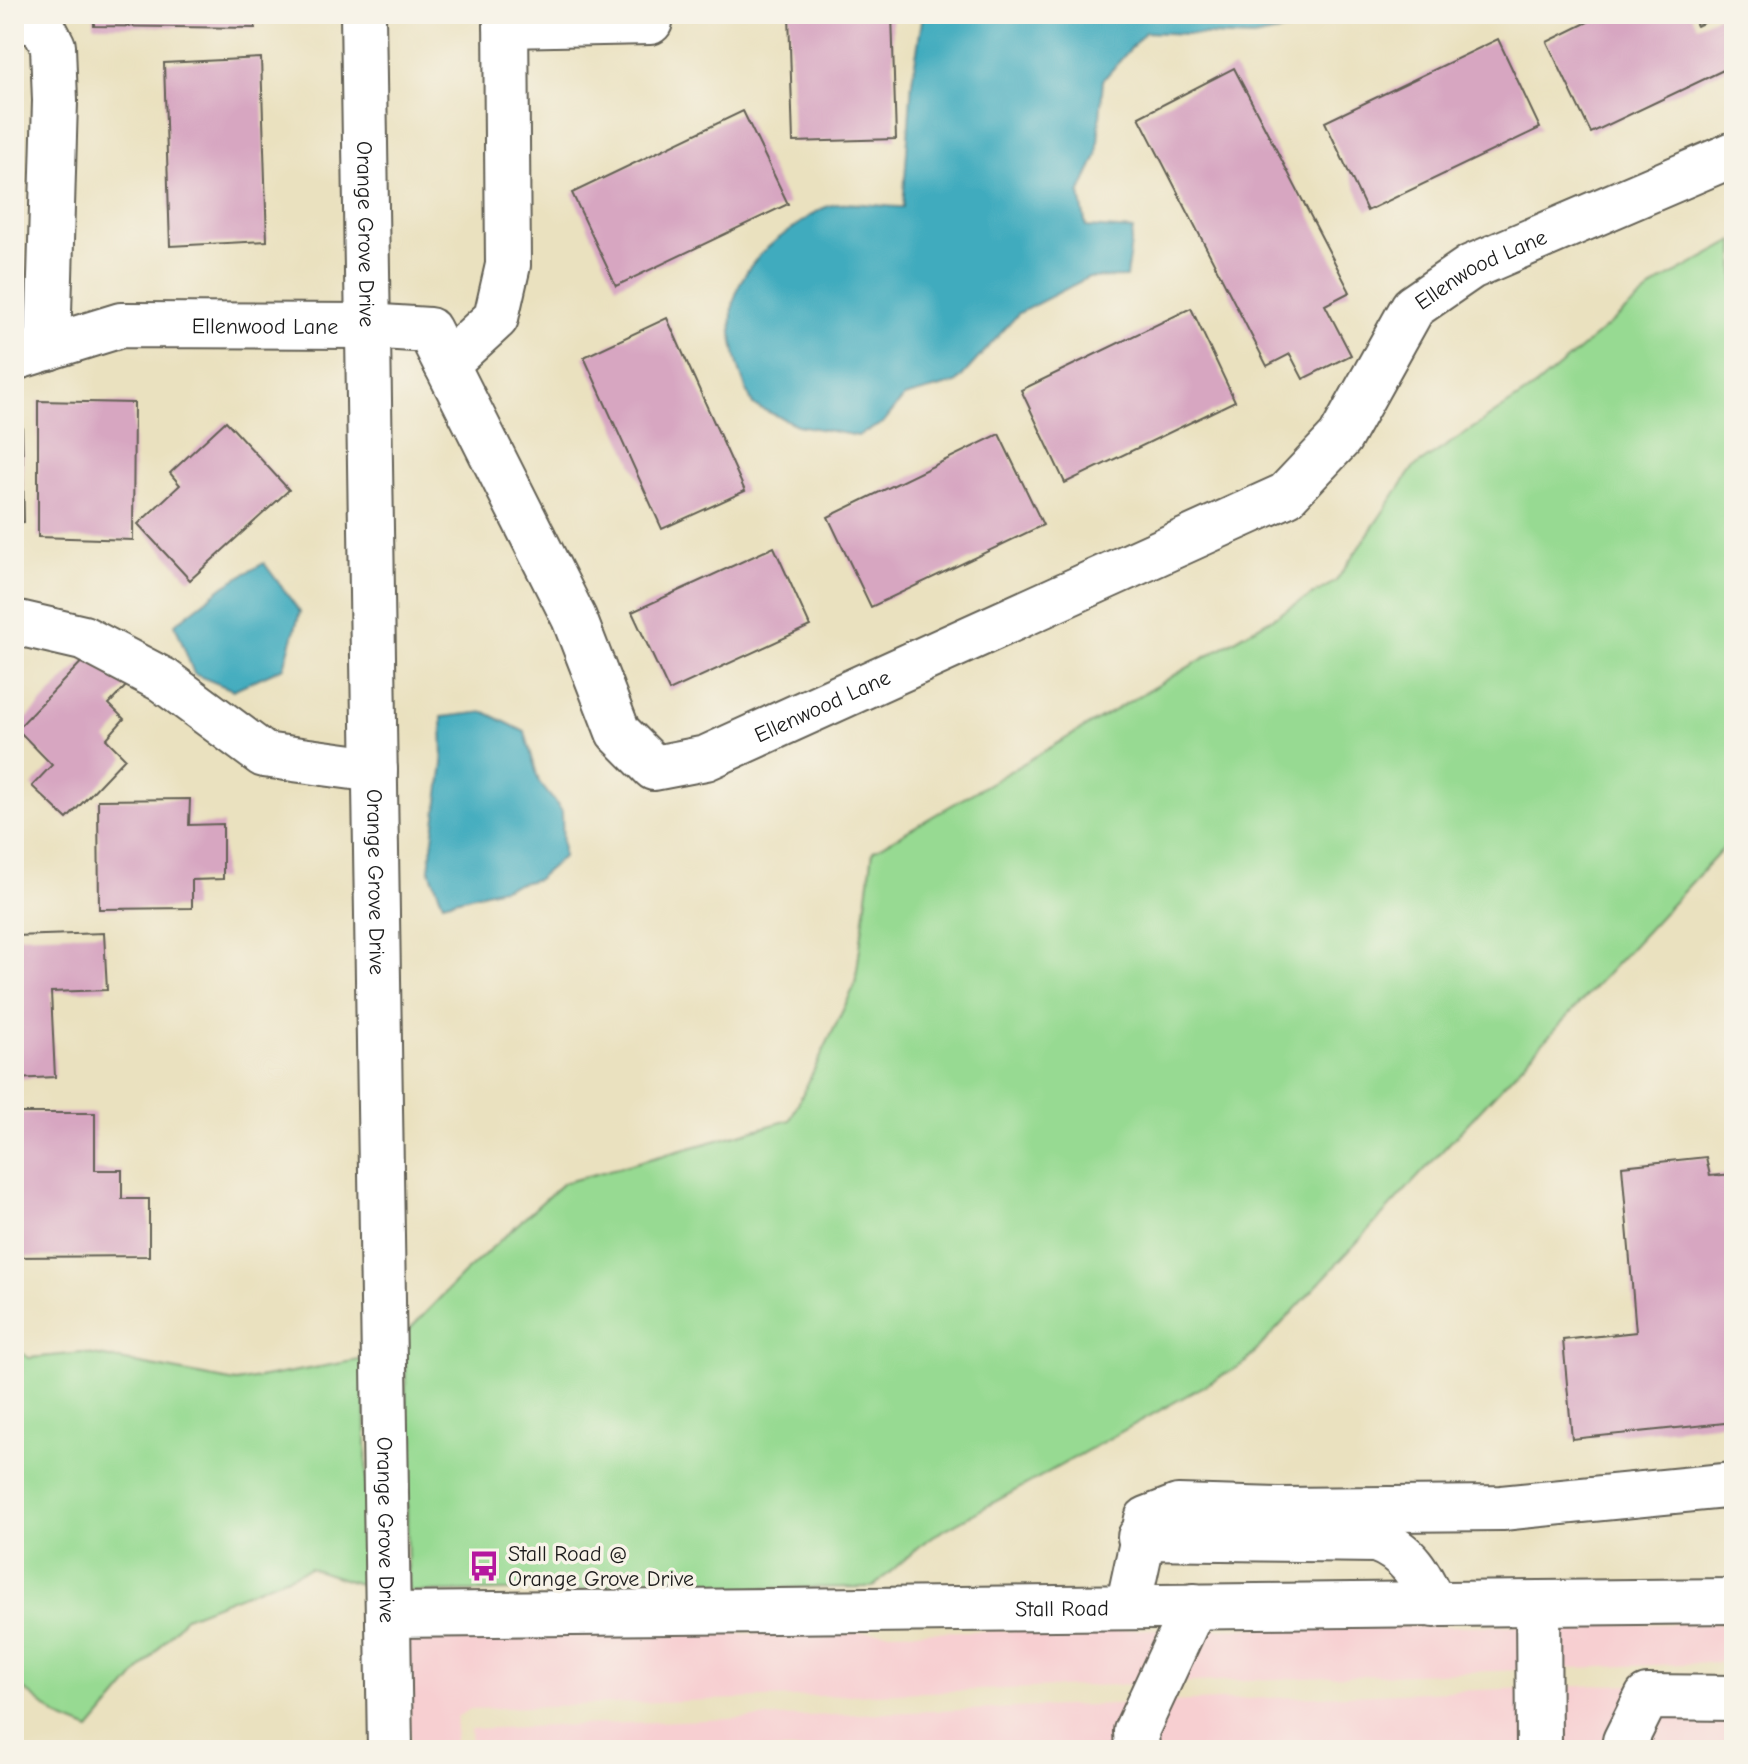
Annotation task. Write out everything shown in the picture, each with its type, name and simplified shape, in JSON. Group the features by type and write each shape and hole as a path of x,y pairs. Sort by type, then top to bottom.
{"street":[{"name":"Orange Grove Drive","path":"363,14 390,1750"},
{"path":"446,364 496,318 508,265 506,19 650,22 649,14"},
{"path":"14,19 41,23 53,46 55,101 31,353"},
{"name":"Ellenwood Lane","path":"31,353 121,325 366,326 429,330 574,618 618,732 654,768 706,758 1286,495 1340,438 1413,307 1471,267 1734,154"},
{"path":"14,622 83,638 163,680 264,755 375,770"},
{"path":"1128,1607 1140,1537 1147,1519 1178,1507 1278,1510 1502,1508 1734,1485"},
{"path":"1140,1537 1376,1540 1398,1548 1418,1572 1434,1605"},
{"name":"Stall Road","path":"388,1615 1734,1601"},
{"path":"1538,1604 1539,1750"},
{"path":"1137,1750 1136,1731 1194,1606"},
{"path":"1624,1750 1625,1741 1647,1697 1734,1698"}],"shaded area":[{"path":"1734,1623 1734,1662 470,1709 457,1717 454,1750 410,1750 408,1637"},
{"path":"1734,1680 1734,1750 471,1750 470,1729"}],"green space":[{"path":"1734,241 1734,837 1245,1363 928,1539 873,1587 408,1592 405,1334 462,1275 563,1183 790,1120 855,985 873,851 1336,581 1413,468 1536,386 1660,282"},
{"path":"14,1347 29,1358 83,1353 236,1382 365,1359 368,1587 310,1568 185,1617 90,1730 58,1717 14,1681"}],"water":[{"path":"923,14 1308,14 1305,27 1253,37 1145,32 1103,80 1097,156 1080,194 1086,227 1133,230 1126,277 1087,278 1019,313 956,383 904,397 883,423 858,436 797,425 753,405 735,353 732,330 733,307 739,286 750,266 768,247 824,208 836,204 903,207 912,81"},
{"path":"264,563 300,612 284,667 233,690 194,674 175,624 225,585"},
{"path":"485,712 525,732 539,782 562,811 563,857 537,879 443,903 429,869 443,764 442,717"}],"building":[{"path":"94,14 255,14 255,28 94,26"},
{"path":"789,14 892,14 896,139 793,142"},
{"path":"1604,14 1691,14 1697,26 1722,14 1734,38 1734,65 1591,133 1547,42"},
{"path":"1498,39 1540,128 1367,211 1325,122"},
{"path":"261,58 267,241 170,246 164,63"},
{"path":"1234,68 1350,292 1325,305 1351,355 1303,379 1290,354 1267,366 1139,117"},
{"path":"743,111 788,204 616,286 572,193"},
{"path":"1191,308 1235,401 1065,483 1021,390"},
{"path":"667,318 745,491 662,529 584,357"},
{"path":"38,401 134,403 133,540 38,537"},
{"path":"22,421 24,522 14,523 14,422"},
{"path":"226,421 289,490 190,580 138,524 180,485 170,473"},
{"path":"999,434 1043,525 871,607 828,517"},
{"path":"774,547 810,626 669,691 632,612"},
{"path":"93,650 128,684 109,704 124,719 106,739 125,758 67,819 32,786 52,765 17,729"},
{"path":"190,799 189,825 223,824 223,879 192,880 192,908 99,909 98,800"},
{"path":"104,933 107,990 51,992 55,1077 14,1079 14,936"},
{"path":"14,1113 95,1113 95,1170 122,1170 122,1199 149,1199 149,1256 14,1257"},
{"path":"1706,1157 1710,1176 1734,1174 1734,1422 1572,1439 1563,1340 1636,1332 1622,1166"}],"place":[{"name":"Stall Road @ Orange Grove Drive","path":"484,1566"}]}
